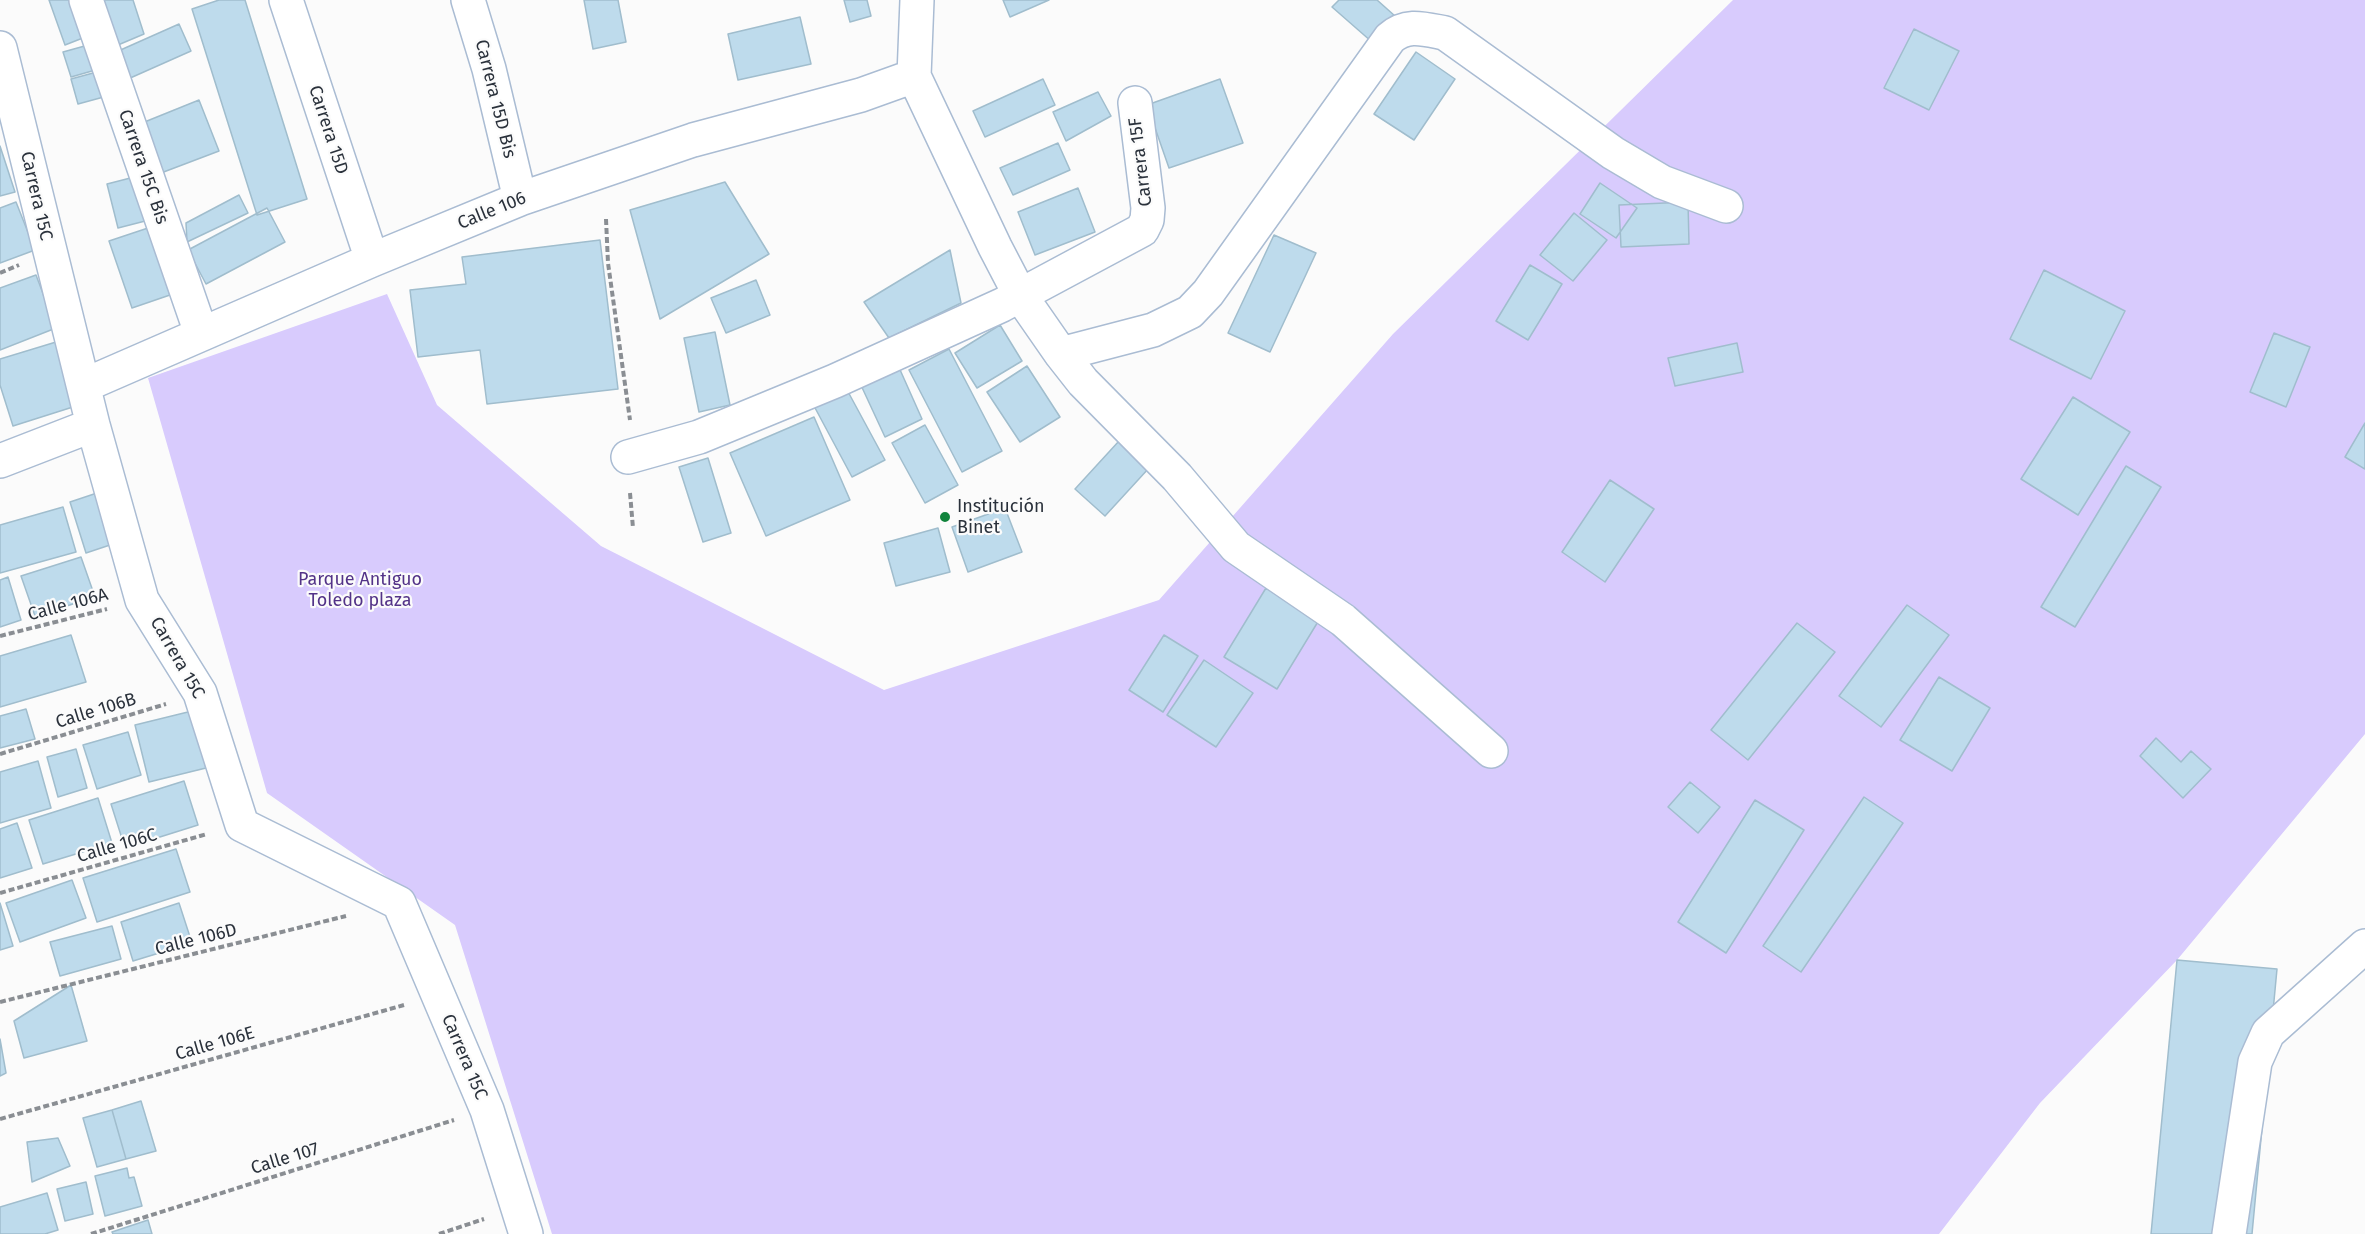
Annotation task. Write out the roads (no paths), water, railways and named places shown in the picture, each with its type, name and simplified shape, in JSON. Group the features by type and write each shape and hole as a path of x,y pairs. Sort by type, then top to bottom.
{"street":[{"name":"Carrera 15C Bis","path":"86,0 201,333"},
{"name":"Carrera 15D","path":"286,0 372,260"},
{"name":"Carrera 15D Bis","path":"468,0 489,69 520,199"},
{"path":"916,0 914,76 1020,295 1083,382 1177,477 1236,547 1343,620 1491,751"},
{"path":"1062,354 1153,330 1190,312 1208,293 1390,38 1400,29 1417,27 1445,33 1613,153 1662,182 1726,206"},
{"name":"Carrera 15C","path":"0,48 85,385 93,425 142,600 200,693 242,825 399,903 487,1110 523,1221"},
{"name":"Calle 106","path":"85,385 201,333 520,199 693,140 861,95 914,76"},
{"name":"Carrera 15F","path":"1020,295 1142,230 1147,220 1148,208 1135,103"},
{"path":"628,457 699,437 835,381 1020,295"},
{"path":"0,461 93,425"},
{"path":"2229,1234 2255,1062 2268,1033 2365,946"}],"place":[{"name":"Institución Binet","path":"945,517"}],"park label":[{"name":"Parque Antiguo Toledo plaza","path":"360,590"}]}
